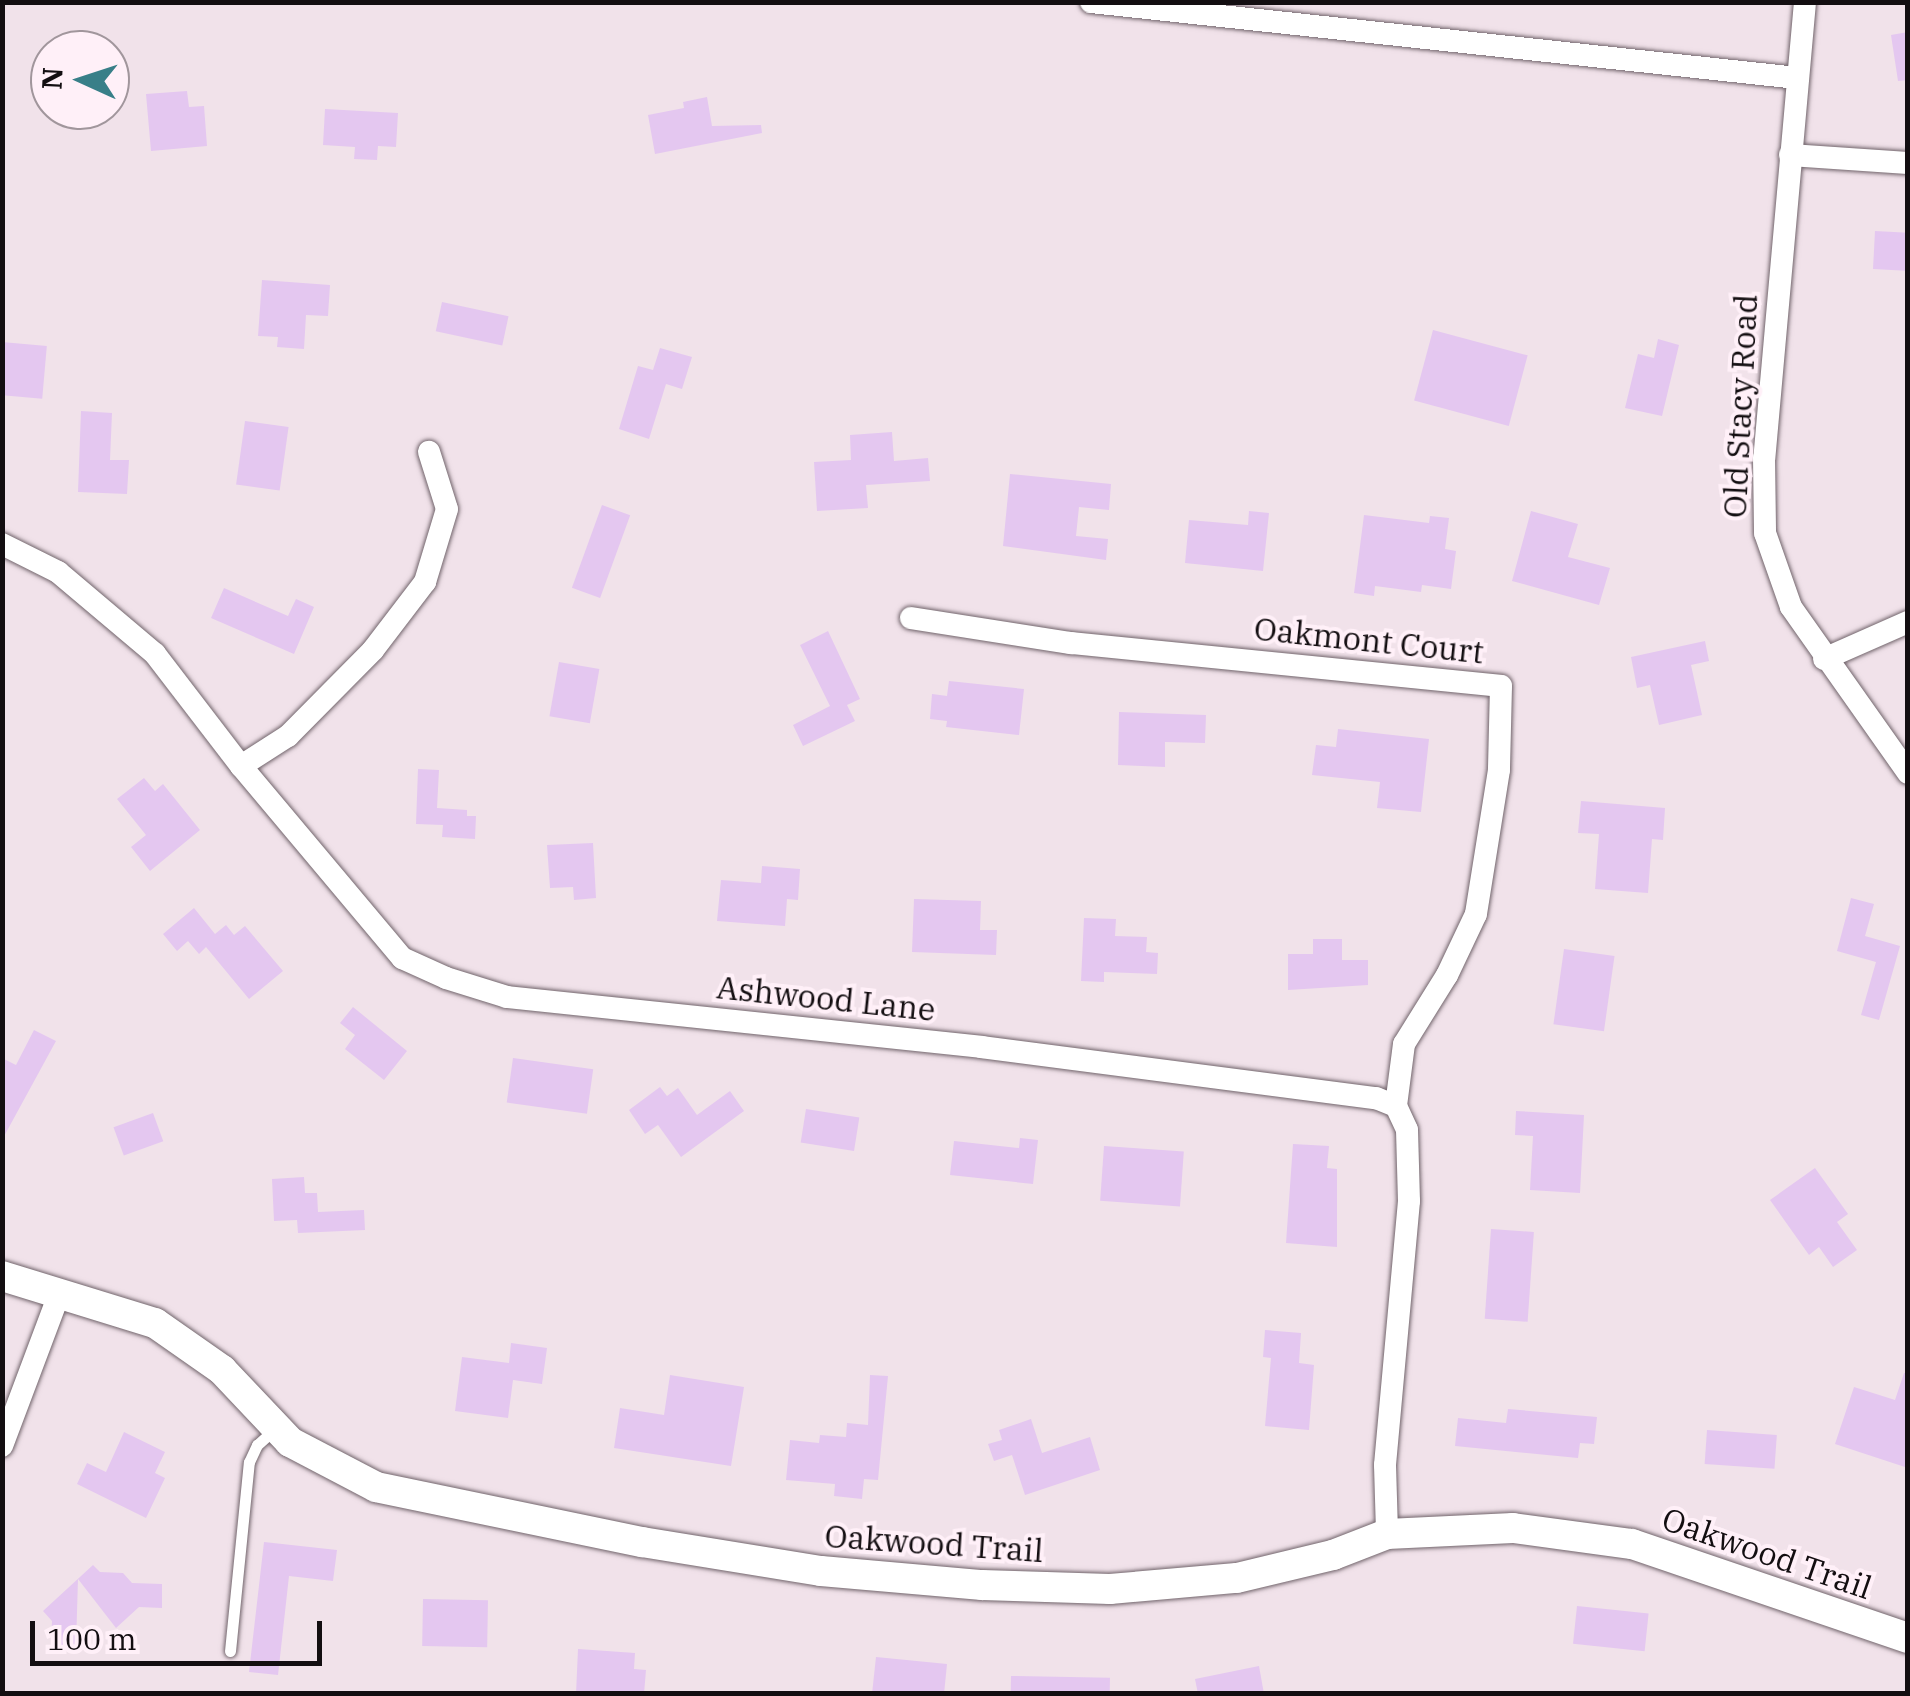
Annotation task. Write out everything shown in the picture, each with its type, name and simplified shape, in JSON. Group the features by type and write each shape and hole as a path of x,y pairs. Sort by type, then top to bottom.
{"street":[{"path":"1091,2 1798,78"},
{"name":"Old Stacy Road","path":"1805,2 1764,458 1765,533 1790,607 1908,773"},
{"path":"1790,155 1908,163"},
{"path":"241,766 288,736 373,650 426,582 447,508 429,452"},
{"name":"Ashwood Lane","path":"2,544 58,572 113,614 155,654 241,766 402,958 506,997 981,1047 1376,1098 1396,1106"},
{"name":"Oakmont Court","path":"912,618 1071,643 1501,686 1499,770 1476,914 1447,975 1404,1044 1396,1106"},
{"path":"1824,659 1908,622"},
{"path":"1386,1534 1385,1465 1408,1201 1407,1130 1396,1106"},
{"name":"Oakwood Trail","path":"2,1276 169,1331 222,1370 290,1442 376,1487 642,1542 820,1571 982,1585 1110,1589 1237,1578 1332,1556 1386,1534 1513,1528 1632,1544 1908,1638"},
{"path":"2,1446 59,1294"}],"lane":[{"path":"230,1651 249,1462 257,1445 276,1428"}],"building":[{"path":"1908,32 1908,80 1898,81 1891,35"},
{"path":"187,91 189,107 204,106 207,146 151,151 146,94"},
{"path":"707,97 712,126 761,125 762,133 655,154 648,115 684,108 683,102"},
{"path":"325,109 398,113 396,147 378,146 377,160 354,159 355,147 323,145"},
{"path":"1875,231 1908,233 1906,271 1873,269"},
{"path":"262,280 330,285 328,316 306,315 304,349 277,347 278,337 258,336"},
{"path":"442,302 509,316 502,345 436,331"},
{"path":"1433,330 1528,355 1509,426 1414,401"},
{"path":"1658,339 1679,345 1662,416 1625,408 1638,354 1654,358"},
{"path":"2,342 47,346 42,399 2,395"},
{"path":"660,348 692,357 682,389 666,384 649,439 619,429 638,366 653,370"},
{"path":"81,411 112,413 110,460 129,460 127,494 78,492"},
{"path":"245,421 289,427 280,491 236,484"},
{"path":"892,432 894,461 928,458 930,481 866,485 868,508 817,511 814,462 851,460 850,435"},
{"path":"1010,474 1111,484 1109,510 1079,507 1076,536 1108,539 1106,560 1003,546"},
{"path":"602,505 630,515 600,598 572,588"},
{"path":"1249,511 1269,513 1263,571 1185,563 1189,520 1248,525"},
{"path":"1531,511 1578,524 1568,557 1610,568 1599,605 1512,581"},
{"path":"1364,515 1429,523 1430,516 1449,518 1445,549 1456,551 1451,589 1422,585 1421,592 1375,586 1374,596 1354,593"},
{"path":"224,588 288,616 296,599 314,607 294,654 211,618"},
{"path":"828,631 860,699 847,705 855,721 803,746 793,725 830,706 800,645"},
{"path":"1705,641 1709,661 1691,665 1702,715 1659,725 1650,685 1637,688 1631,657"},
{"path":"559,662 599,669 590,723 549,716"},
{"path":"949,681 1024,689 1019,735 946,727 947,721 930,719 932,694 947,696"},
{"path":"1119,712 1206,715 1205,743 1165,742 1165,767 1118,765"},
{"path":"1338,729 1429,739 1421,812 1377,808 1380,782 1312,775 1316,745 1336,747"},
{"path":"418,769 439,770 437,808 467,810 467,816 476,816 475,839 442,837 443,825 416,824"},
{"path":"144,778 155,791 163,784 200,830 150,871 131,847 146,835 117,799"},
{"path":"1581,801 1665,808 1663,840 1652,839 1648,893 1595,889 1599,834 1578,833"},
{"path":"593,843 596,898 574,900 573,887 550,888 547,845"},
{"path":"762,866 800,869 798,900 787,899 785,926 717,921 721,880 761,883"},
{"path":"1851,898 1874,904 1865,936 1900,946 1879,1020 1861,1015 1876,962 1837,951"},
{"path":"914,899 981,901 980,930 997,930 996,955 912,952"},
{"path":"194,908 215,934 226,925 234,935 245,926 283,971 249,999 206,947 199,954 188,941 177,951 163,934"},
{"path":"1084,918 1116,919 1115,936 1147,937 1146,952 1158,953 1157,974 1104,972 1104,982 1081,981"},
{"path":"1313,939 1342,939 1342,960 1368,960 1368,985 1288,990 1288,954 1313,954"},
{"path":"1564,949 1615,956 1604,1031 1553,1024"},
{"path":"353,1007 407,1051 384,1080 345,1049 355,1035 340,1023"},
{"path":"34,1030 56,1041 2,1140 2,1058 16,1065"},
{"path":"513,1058 593,1069 587,1114 507,1103"},
{"path":"660,1087 667,1096 678,1088 697,1115 730,1091 744,1111 681,1157 658,1125 645,1134 629,1110"},
{"path":"806,1109 859,1117 854,1151 801,1143"},
{"path":"1516,1111 1584,1115 1580,1193 1530,1190 1533,1136 1515,1135"},
{"path":"153,1113 163,1141 124,1156 114,1127"},
{"path":"1020,1138 1038,1140 1033,1184 950,1175 954,1141 1019,1148"},
{"path":"1293,1144 1329,1146 1327,1168 1337,1169 1337,1247 1286,1243"},
{"path":"1104,1146 1184,1152 1180,1206 1100,1201"},
{"path":"1815,1168 1848,1214 1837,1222 1857,1250 1833,1267 1819,1247 1809,1255 1770,1200"},
{"path":"304,1177 305,1193 317,1193 318,1212 364,1210 365,1230 298,1233 297,1220 274,1221 272,1179"},
{"path":"1491,1229 1534,1232 1528,1322 1485,1319"},
{"path":"1265,1330 1301,1333 1299,1363 1314,1365 1309,1430 1265,1426 1271,1358 1263,1357"},
{"path":"511,1343 547,1348 542,1384 513,1380 508,1418 455,1411 462,1357 509,1363"},
{"path":"1904,1373 1908,1373 1908,1468 1835,1444 1854,1387 1895,1400"},
{"path":"670,1375 744,1387 731,1466 614,1448 620,1408 664,1415"},
{"path":"870,1375 888,1376 878,1480 864,1479 862,1499 834,1496 835,1484 786,1480 790,1440 819,1443 820,1435 846,1437 847,1423 868,1425"},
{"path":"1508,1409 1597,1417 1594,1444 1580,1443 1578,1458 1455,1446 1458,1418 1506,1423"},
{"path":"1031,1419 1042,1453 1090,1437 1100,1470 1025,1495 1012,1455 994,1461 988,1444 1002,1440 999,1430"},
{"path":"1707,1430 1777,1435 1774,1469 1705,1464"},
{"path":"124,1432 165,1452 155,1473 165,1478 146,1518 77,1484 87,1463 106,1472"},
{"path":"264,1542 337,1550 333,1581 289,1576 278,1675 249,1672"},
{"path":"93,1565 100,1572 123,1573 132,1583 162,1584 162,1608 139,1607 116,1628 78,1579 76,1646 51,1646 52,1621 43,1611"},
{"path":"423,1599 488,1600 487,1647 422,1646"},
{"path":"1577,1606 1649,1614 1645,1651 1573,1644"},
{"path":"578,1649 635,1653 634,1669 646,1670 644,1694 576,1694"},
{"path":"876,1657 947,1664 944,1694 872,1694"},
{"path":"1259,1666 1264,1694 1198,1694 1195,1679"},
{"path":"1011,1676 1110,1678 1110,1694 1011,1694"}]}
